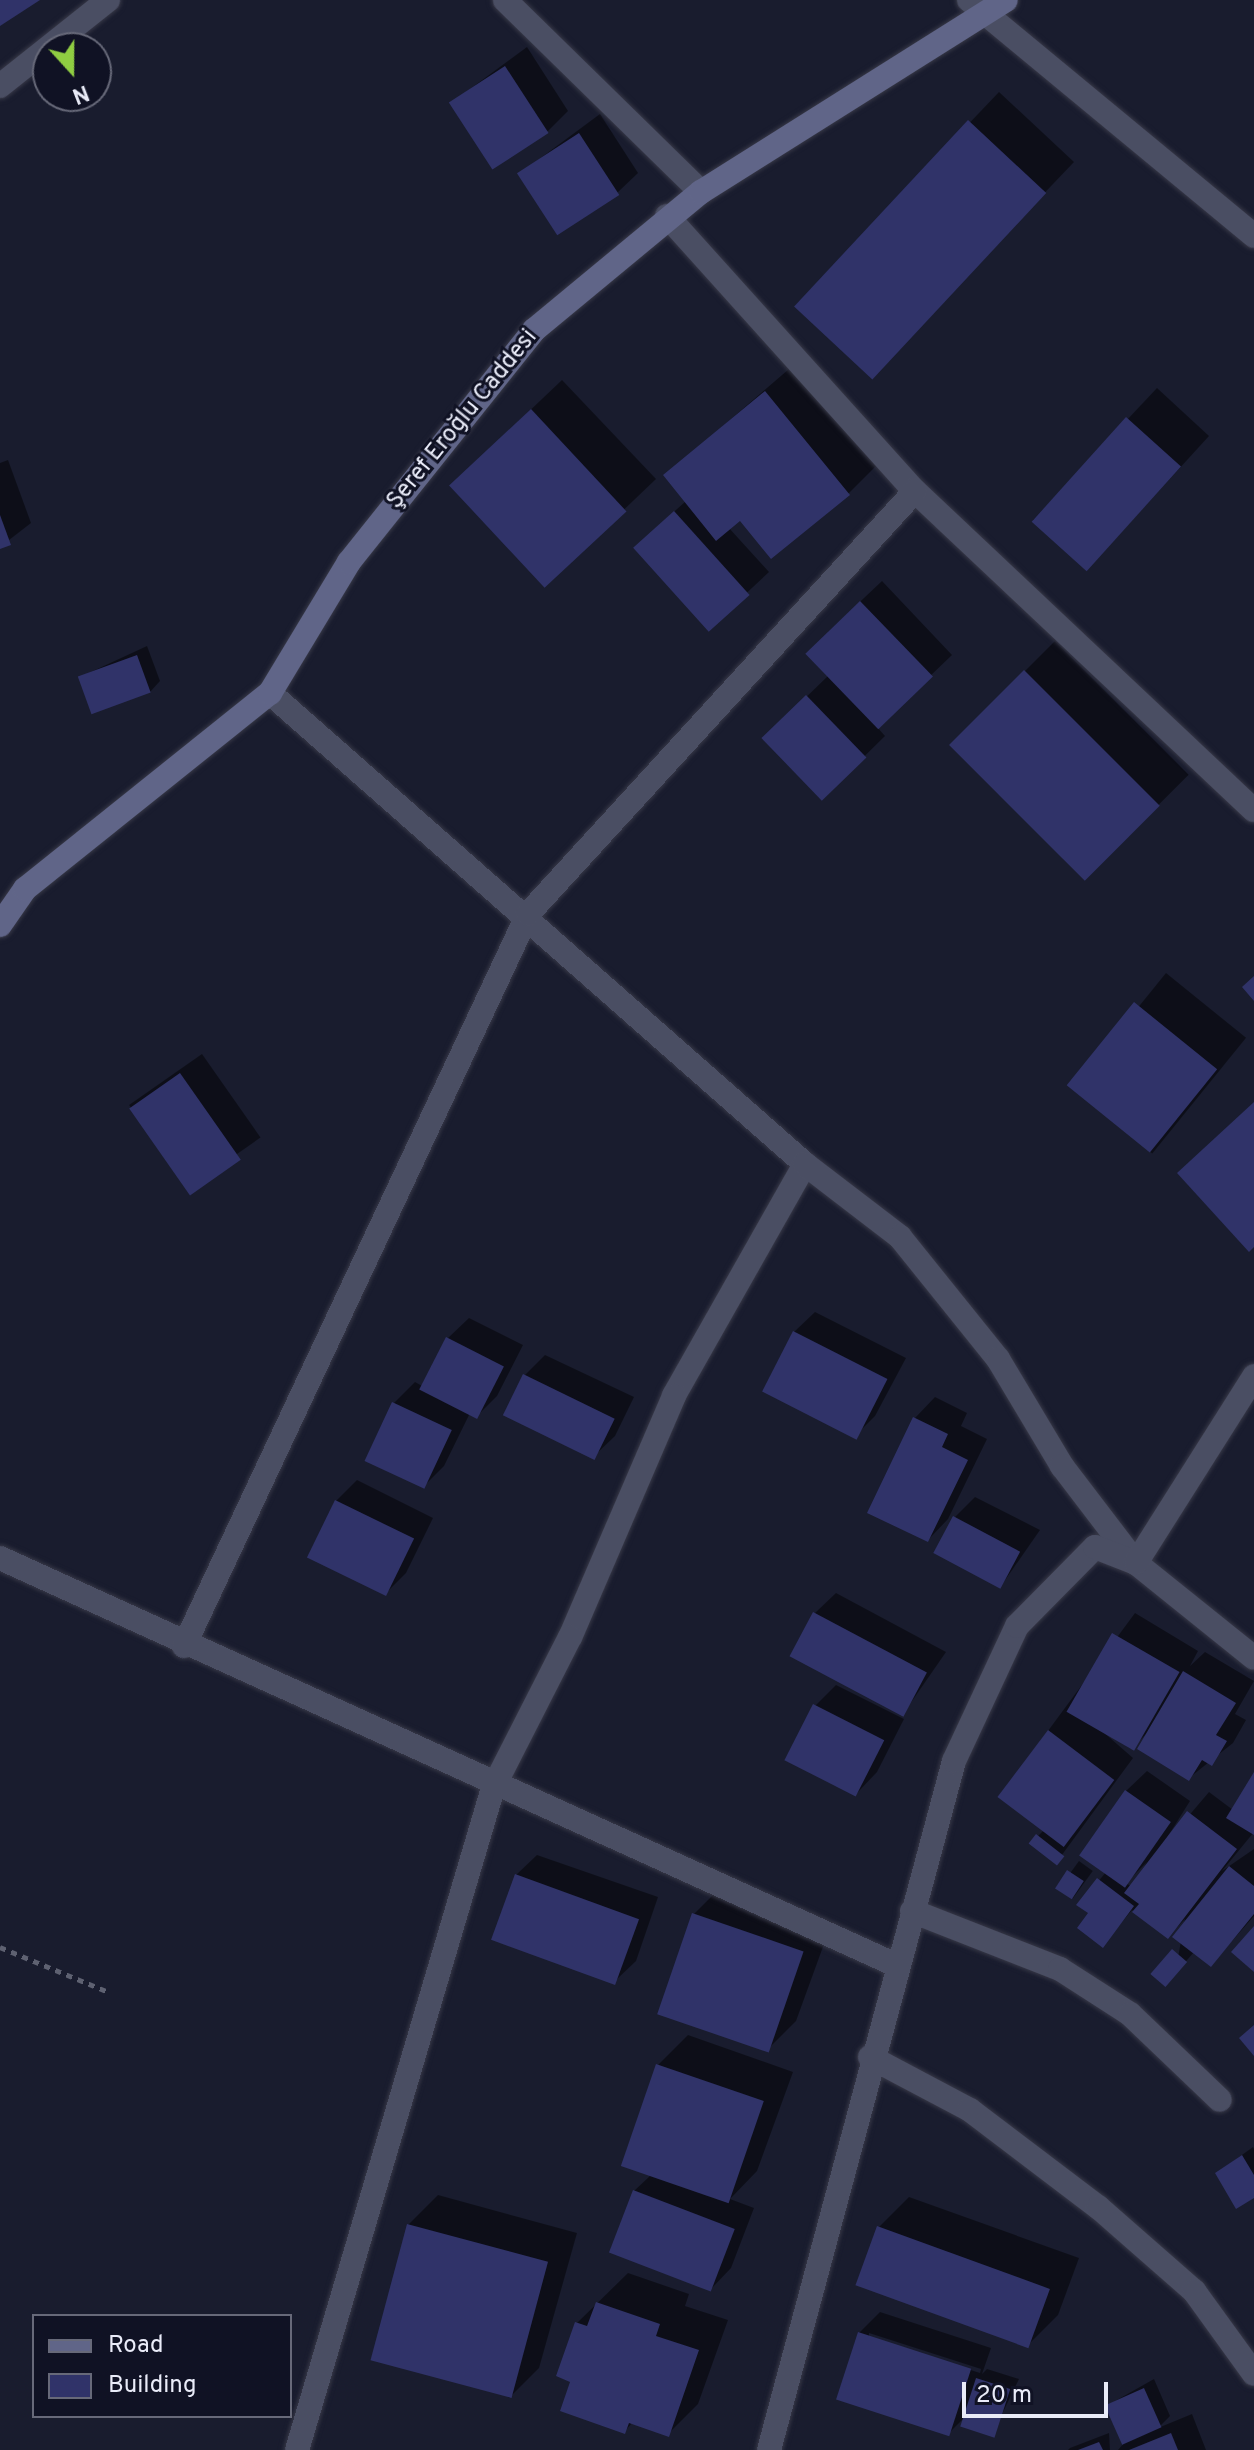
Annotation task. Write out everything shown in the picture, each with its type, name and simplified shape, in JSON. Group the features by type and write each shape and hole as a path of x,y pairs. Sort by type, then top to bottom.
{"street":[{"path":"0,86 108,0"},
{"path":"505,0 701,192"},
{"name":"Şeref Eroğlu Caddesi","path":"0,925 25,889 270,693 349,562 534,330 667,216 701,192 977,6 1006,0"},
{"path":"977,6 1254,236"},
{"path":"667,216 915,491 1254,810"},
{"path":"184,1646 528,914 915,491"},
{"path":"270,693 528,914 805,1164 900,1237 998,1359 1062,1466 1136,1563 1254,1658"},
{"path":"297,2450 493,1788 570,1637 674,1396 805,1164"},
{"path":"1136,1563 1254,1376"},
{"path":"769,2450 870,2057 954,1761 1017,1626 1095,1547 1136,1563"},
{"path":"0,1558 493,1788 896,1965"},
{"path":"912,1911 1060,1969 1130,2014 1220,2100"},
{"path":"870,2057 970,2110 1098,2207 1194,2291 1254,2374"}],"path":[{"path":"0,1947 106,1991"}],"building":[{"path":"0,0 40,0 0,26"},
{"path":"505,66 549,133 492,170 449,102"},
{"path":"968,120 1046,193 872,379 794,306"},
{"path":"579,133 619,195 557,235 517,173"},
{"path":"765,391 850,495 771,559 740,521 716,541 663,475"},
{"path":"531,409 626,511 545,588 449,485"},
{"path":"1126,417 1181,467 1087,571 1032,522"},
{"path":"674,511 750,595 709,632 633,548"},
{"path":"0,515 11,545 0,549"},
{"path":"860,601 933,677 878,729 805,654"},
{"path":"137,655 151,693 91,714 78,677"},
{"path":"1024,670 1160,806 1085,881 949,745"},
{"path":"806,695 866,758 822,801 761,738"},
{"path":"1254,976 1254,1001 1242,987"},
{"path":"1134,1002 1217,1069 1150,1152 1067,1085"},
{"path":"180,1073 241,1160 190,1195 129,1109"},
{"path":"1254,1102 1254,1247 1249,1252 1177,1173"},
{"path":"793,1331 887,1379 857,1440 762,1392"},
{"path":"446,1337 504,1367 477,1419 419,1390"},
{"path":"523,1374 615,1419 595,1460 503,1415"},
{"path":"392,1402 452,1430 424,1489 365,1461"},
{"path":"913,1417 948,1434 942,1447 968,1460 928,1542 867,1513"},
{"path":"335,1500 414,1539 386,1596 307,1558"},
{"path":"953,1516 1020,1552 1000,1589 933,1553"},
{"path":"813,1612 927,1673 903,1717 790,1656"},
{"path":"1112,1633 1180,1672 1134,1751 1066,1712"},
{"path":"1183,1671 1236,1703 1216,1735 1227,1741 1212,1766 1202,1760 1189,1781 1137,1749"},
{"path":"813,1704 884,1740 856,1796 784,1760"},
{"path":"1048,1730 1114,1780 1064,1847 997,1797"},
{"path":"1254,1772 1254,1835 1226,1818"},
{"path":"1125,1790 1171,1822 1125,1888 1079,1856"},
{"path":"1187,1811 1237,1849 1168,1939 1132,1912 1139,1904 1124,1893"},
{"path":"1036,1834 1064,1856 1057,1866 1029,1843"},
{"path":"1229,1866 1254,1886 1254,1914 1211,1967 1172,1937"},
{"path":"1067,1870 1084,1881 1072,1899 1055,1888"},
{"path":"515,1874 639,1919 615,1985 491,1940"},
{"path":"1097,1878 1134,1906 1103,1948 1077,1928 1088,1913 1076,1905"},
{"path":"692,1913 804,1951 769,2053 657,2014"},
{"path":"1254,1926 1254,1972 1231,1952"},
{"path":"1172,1949 1187,1962 1165,1987 1150,1974"},
{"path":"1254,2025 1254,2056 1239,2038"},
{"path":"656,2064 764,2101 729,2203 621,2166"},
{"path":"1242,2155 1254,2175 1254,2198 1236,2209 1215,2173"},
{"path":"633,2190 735,2229 711,2292 609,2253"},
{"path":"407,2224 548,2262 512,2398 371,2360"},
{"path":"877,2226 1050,2289 1028,2348 855,2285"},
{"path":"596,2302 660,2324 656,2336 699,2350 669,2437 629,2423 625,2434 560,2411 570,2382 556,2376 575,2322 587,2326"},
{"path":"858,2332 971,2369 949,2436 836,2400"},
{"path":"976,2378 1010,2389 994,2438 960,2427"},
{"path":"1144,2388 1161,2427 1122,2445 1105,2405"},
{"path":"1171,2433 1178,2450 1129,2450"},
{"path":"1099,2442 1103,2450 1078,2450"}]}
